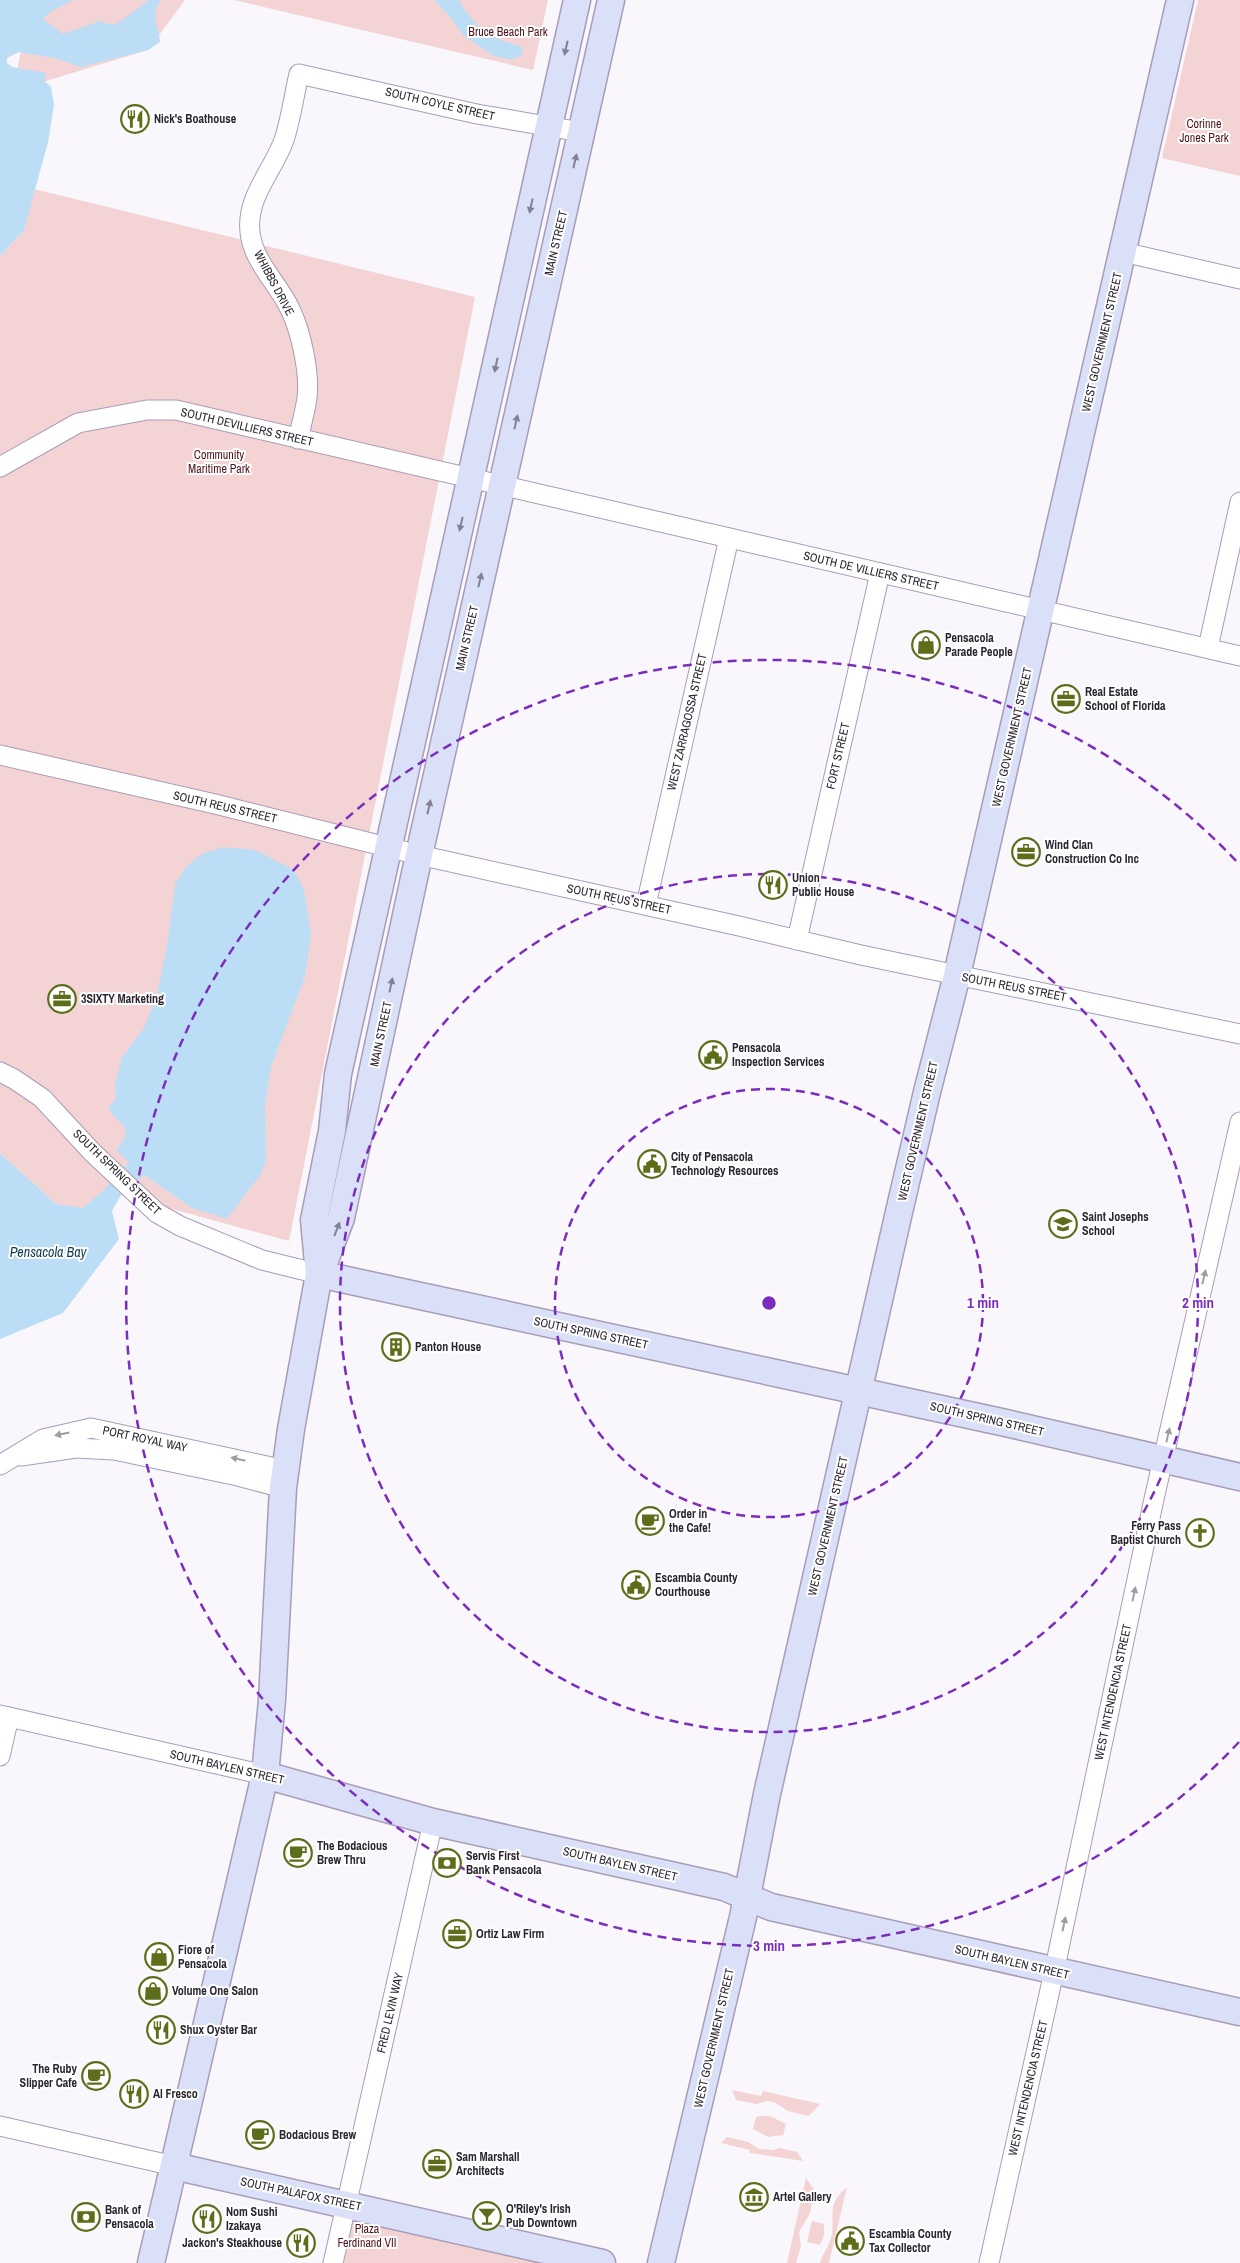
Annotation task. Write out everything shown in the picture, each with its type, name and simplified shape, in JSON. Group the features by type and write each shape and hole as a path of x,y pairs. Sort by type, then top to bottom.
{"street":[{"path":"151,2263 265,1775 272,1700 284,1479 291,1429 320,1274 314,1220 332,1131 338,1074 577,0"},
{"name":"MAIN STREET","path":"320,1274 341,1218 419,855 612,0"},
{"name":"WEST GOVERNMENT STREET","path":"661,2263 746,1897 763,1813 926,1092 957,975 1180,0"},
{"name":"SOUTH COYLE STREET","path":"299,74 477,114 581,132"},
{"name":"WHIBBS DRIVE","path":"298,439 307,397 306,366 300,338 290,309 260,263 250,232 251,212 258,187 284,141 299,74"},
{"path":"1122,252 1240,279"},
{"name":"SOUTH DEVILLIERS STREET","path":"0,467 78,423 147,410 176,410 502,487"},
{"name":"SOUTH DE VILLIERS STREET","path":"502,487 1240,656"},
{"path":"1208,648 1240,502"},
{"name":"WEST ZARRAGOSSA STREET","path":"646,905 728,538"},
{"name":"FORT STREET","path":"797,940 880,573"},
{"name":"SOUTH REUS STREET","path":"0,755 215,804 419,855 957,975 1240,1034"},
{"name":"SOUTH SPRING STREET","path":"0,1072 14,1078 42,1098 93,1153 157,1213 180,1226 262,1260 1240,1477"},
{"name":"WEST INTENDENCIA STREET","path":"989,2263 1054,1972 1163,1459 1240,1122"},
{"path":"89,1449 90,1428"},
{"name":"PORT ROYAL WAY","path":"14,1458 50,1436 90,1428 126,1444 284,1479"},
{"name":"PORT ROYAL WAY","path":"14,1458 76,1448 105,1448 126,1444"},
{"path":"0,1756 4,1716"},
{"name":"SOUTH BAYLEN STREET","path":"4,1716 265,1775 433,1822 724,1887 771,1907 1054,1972 1240,2012"},
{"name":"FRED LEVIN WAY","path":"333,2263 433,1822"},
{"name":"SOUTH PALAFOX STREET","path":"0,2126 602,2263"}],"green space":[{"path":"31,0 185,0 148,50 13,91"},
{"name":"Bruce Beach Park","path":"234,0 548,0 533,70"},
{"name":"Corinne Jones Park","path":"1198,0 1240,0 1240,176 1162,158"},
{"name":"Community Maritime Park","path":"34,189 475,297 289,1241 121,1195 83,1209 56,1204 0,1153 0,256 24,230"},
{"path":"732,2090 761,2096 763,2091 820,2104 809,2116 788,2111 774,2102 766,2101 757,2104 736,2100"},
{"path":"770,2116 786,2124 783,2135 768,2137 753,2129 756,2117"},
{"path":"727,2137 748,2142 759,2149 773,2150 779,2148 797,2152 803,2161 750,2153 750,2150 721,2143"},
{"path":"806,2178 814,2190 810,2213 799,2232 801,2246 796,2263 787,2263"},
{"path":"847,2187 829,2263 820,2263 832,2233 832,2213 835,2201"},
{"name":"Plaza Ferdinand VII","path":"347,2204 602,2263 333,2263"},
{"path":"812,2221 824,2224 824,2235 820,2245 807,2242"}],"water":[{"path":"0,0 73,0 50,12 43,19 63,34 100,21 112,25 121,21 149,0 161,0 157,6 155,16 160,42 148,50 81,67 54,58 19,52 7,58 7,63 12,67 46,73 44,80 51,87 54,105 48,142 24,230 0,256"},
{"path":"434,0 459,0 478,26 493,36 523,47 521,56 511,60 494,56 464,36 452,19"},
{"name":"Pensacola Bay","path":"223,847 255,850 292,869 298,877 305,895 311,934 305,976 271,1067 265,1105 266,1160 261,1174 227,1219 192,1208 144,1175 121,1195 112,1211 119,1239 63,1313 0,1339 0,1153 56,1204 83,1208 104,1190 129,1162 116,1150 124,1139 126,1129 108,1109 116,1098 115,1084 122,1057 144,1028 156,999 167,946 175,884 187,866 202,854"}],"place":[{"name":"Nick's Boathouse","path":"135,119"},
{"name":"Pensacola Parade People","path":"926,645"},
{"name":"Real Estate School of Florida","path":"1066,699"},
{"name":"Wind Clan Construction Co Inc","path":"1026,852"},
{"name":"Union Public House","path":"773,885"},
{"name":"3SIXTY Marketing","path":"62,999"},
{"name":"Pensacola Inspection Services","path":"713,1055"},
{"name":"City of Pensacola Technology Resources","path":"652,1164"},
{"name":"Saint Josephs School","path":"1063,1224"},
{"name":"Panton House","path":"396,1347"},
{"name":"Order in the Cafe!","path":"650,1521"},
{"name":"Ferry Pass Baptist Church","path":"1200,1533"},
{"name":"Escambia County Courthouse","path":"636,1585"},
{"name":"The Bodacious Brew Thru","path":"298,1853"},
{"name":"Servis First Bank Pensacola","path":"447,1863"},
{"name":"Ortiz Law Firm","path":"457,1934"},
{"name":"Fiore of Pensacola","path":"159,1957"},
{"name":"Volume One Salon","path":"153,1991"},
{"name":"Shux Oyster Bar","path":"161,2030"},
{"name":"The Ruby Slipper Cafe","path":"96,2076"},
{"name":"Al Fresco","path":"134,2094"},
{"name":"Bodacious Brew","path":"260,2135"},
{"name":"Sam Marshall Architects","path":"437,2164"},
{"name":"Artel Gallery","path":"754,2197"},
{"name":"O'Riley's Irish Pub Downtown","path":"487,2216"},
{"name":"Bank of Pensacola","path":"86,2217"},
{"name":"Nom Sushi Izakaya","path":"207,2219"},
{"name":"Escambia County Tax Collector","path":"850,2241"},
{"name":"Jackon's Steakhouse","path":"301,2243"}]}
